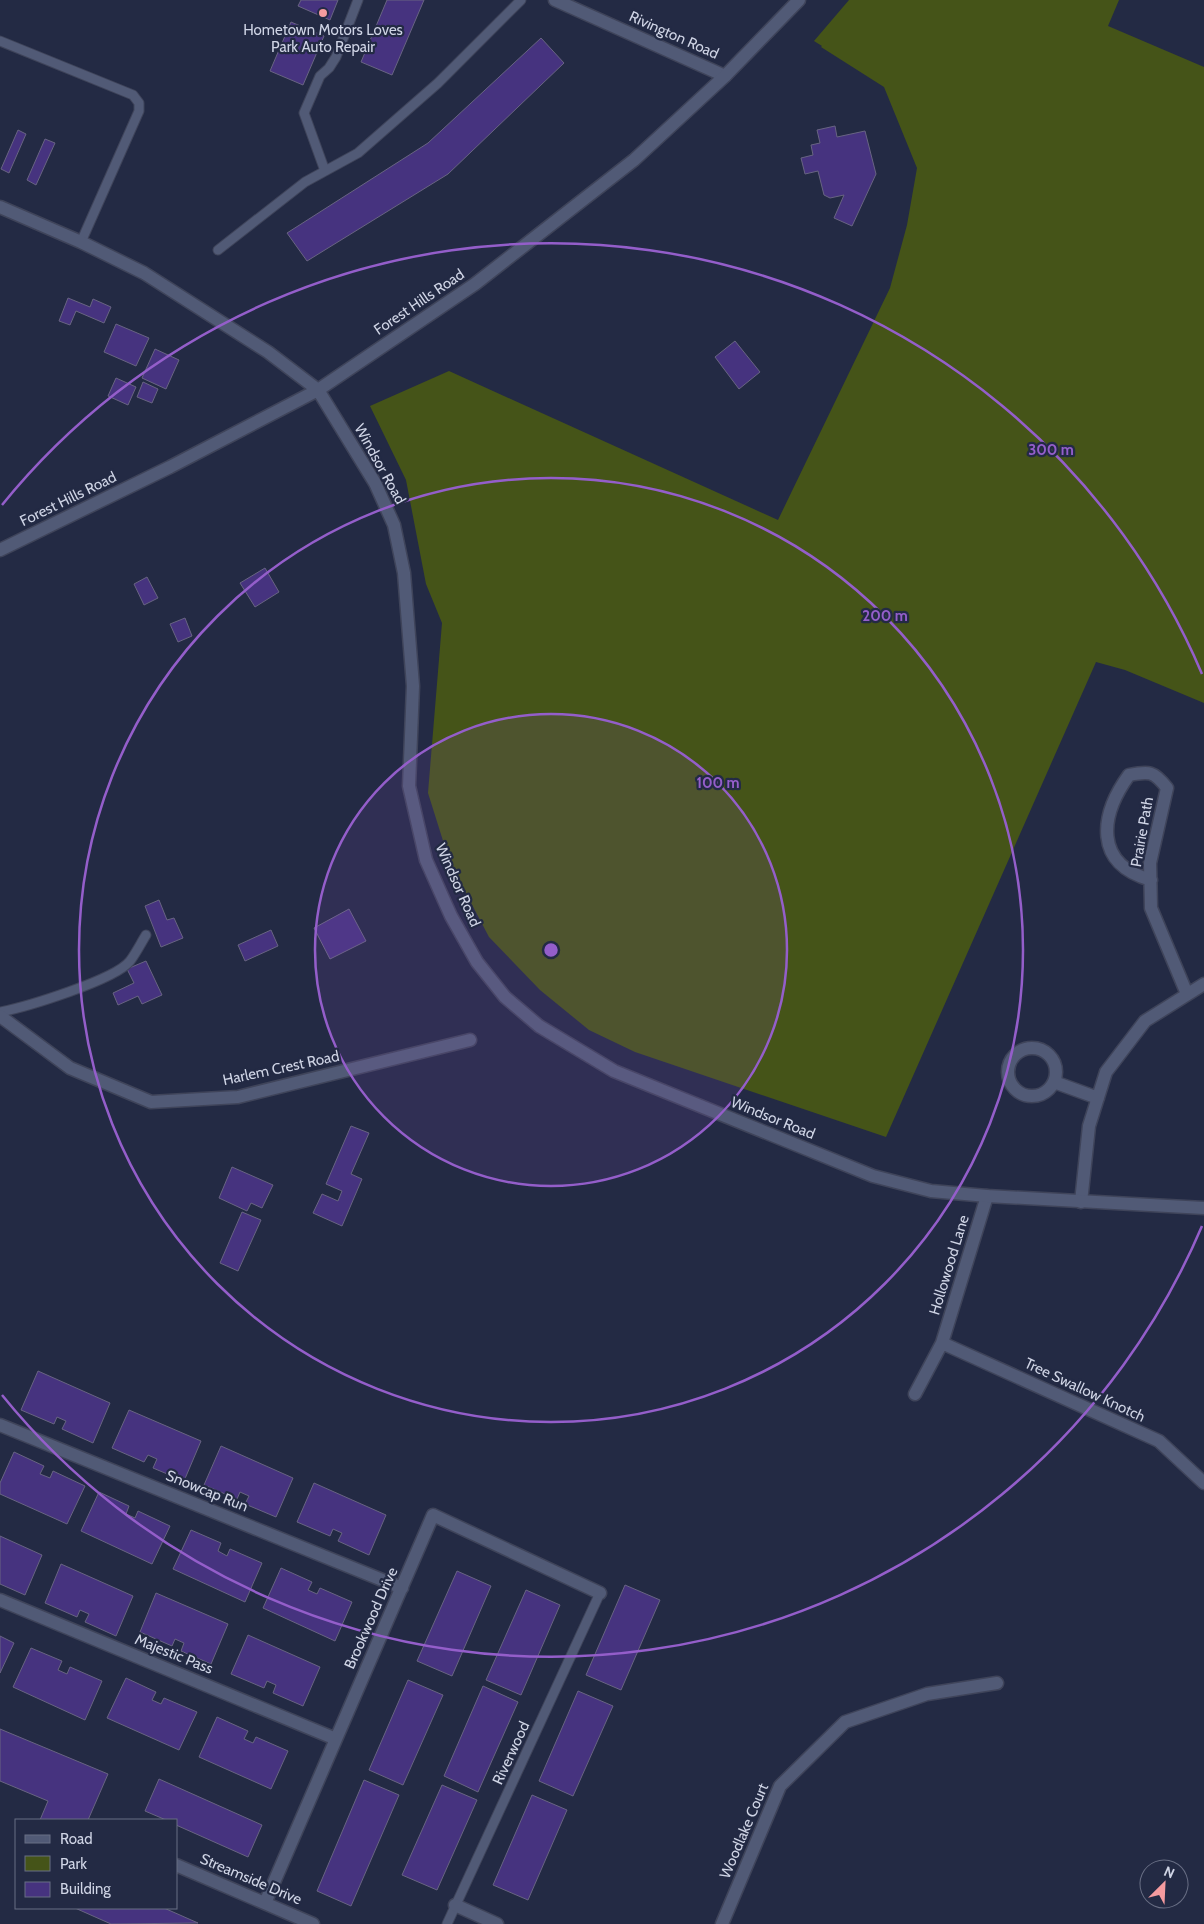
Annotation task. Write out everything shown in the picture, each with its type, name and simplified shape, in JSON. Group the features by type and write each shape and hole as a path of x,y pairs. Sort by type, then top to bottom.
{"street":[{"name":"Rivington Road","path":"555,0 725,76"},
{"name":"Forest Hills Road","path":"0,550 170,468 318,390 482,278 634,160 725,76 799,0"},
{"name":"Windsor Road","path":"0,206 81,242 144,273 268,352 318,390 375,483 394,525 404,573 412,686 409,786 426,860 455,924 477,962 505,997 539,1026 614,1071 873,1176 931,1191 1081,1202 1204,1208"},
{"name":"Prairie Path","path":"1151,880 1139,877 1117,862 1108,846 1106,824 1117,791 1129,775 1145,772 1157,775 1166,788 1150,863 1151,880 1151,908 1186,994"},
{"path":"1081,1202 1089,1126 1106,1072 1145,1021 1204,984"},
{"name":"Harlem Crest Road","path":"0,1016 70,1068 150,1102 238,1097 470,1040"},
{"path":"1054,1082 1098,1098"},
{"name":"Hollowood Lane","path":"915,1394 942,1343 987,1196"},
{"name":"Tree Swallow Knotch","path":"942,1343 1159,1441 1204,1483"},
{"name":"Snowcap Run","path":"0,1425 402,1588"},
{"name":"Brookwood Drive","path":"265,1903 433,1515 600,1594"},
{"name":"Majestic Pass","path":"0,1600 336,1739"},
{"name":"Woodlake Court","path":"722,1924 780,1786 845,1722 927,1694 997,1683"},
{"name":"Streamside Drive","path":"178,1866 312,1924"},
{"path":"455,1905 497,1924"}],"lane":[{"path":"325,171 304,113 320,76 329,68 336,57 358,0"},
{"path":"218,250 305,182 358,152 438,83 521,0"},
{"path":"0,41 133,95 139,103 138,111 81,242"},
{"path":"0,1012 23,1007 106,977 129,962 146,934"},
{"name":"Riverwood","path":"447,1924 600,1594"}],"green space":[{"path":"849,0 1119,0 1108,26 1204,67 1204,703 1125,670 1096,662 886,1137 635,1052 589,1030 540,990 489,937 450,863 428,793 442,623 426,584 406,480 370,406 449,371 778,520 890,288 907,225 917,168 884,87 814,41"}],"building":[{"name":"Hometown Motors Loves Park Auto Repair","path":"301,0 338,0 330,20 298,6"},
{"path":"387,0 424,0 392,75 361,62"},
{"path":"291,22 324,36 303,85 270,71"},
{"path":"541,38 564,63 448,174 307,261 287,233 428,143"},
{"path":"835,126 837,137 865,131 876,174 852,226 834,218 844,195 830,198 824,195 818,171 805,174 801,158 813,155 811,145 820,143 817,130"},
{"path":"18,130 26,134 9,173 1,169"},
{"path":"45,139 55,143 36,185 27,180"},
{"path":"68,298 90,307 93,299 111,307 104,323 76,311 70,325 59,321"},
{"path":"116,324 149,338 136,366 104,352"},
{"path":"735,341 760,372 739,389 715,357"},
{"path":"155,349 179,360 166,389 142,378"},
{"path":"116,378 136,387 128,405 108,396"},
{"path":"143,382 158,389 152,403 137,397"},
{"path":"265,568 279,592 255,607 240,583"},
{"path":"147,577 158,598 144,605 134,584"},
{"path":"185,618 192,636 178,642 170,624"},
{"path":"159,900 167,920 174,918 183,938 161,947 145,906"},
{"path":"349,909 366,941 330,959 314,928"},
{"path":"271,930 278,946 245,961 238,945"},
{"path":"146,961 162,995 142,1004 138,996 118,1005 113,993 134,983 127,969"},
{"path":"351,1126 369,1133 351,1174 362,1179 342,1226 313,1213 322,1194 338,1201 342,1191 326,1184"},
{"path":"232,1167 273,1185 262,1208 251,1203 247,1211 219,1198"},
{"path":"242,1212 261,1220 238,1271 220,1263"},
{"path":"38,1371 110,1403 93,1443 62,1429 66,1421 57,1417 54,1424 21,1410"},
{"path":"129,1410 201,1441 184,1481 153,1468 157,1459 148,1455 144,1462 112,1448"},
{"path":"221,1446 293,1478 276,1517 245,1504 249,1496 240,1492 237,1499 204,1485"},
{"path":"14,1452 44,1466 40,1474 50,1478 53,1471 85,1486 67,1524 0,1494 0,1483"},
{"path":"314,1483 386,1515 369,1555 338,1541 342,1533 333,1529 330,1536 297,1522"},
{"path":"99,1492 129,1506 126,1514 135,1518 138,1511 170,1526 152,1564 81,1531"},
{"path":"191,1530 221,1543 218,1551 227,1556 230,1549 262,1563 245,1602 173,1569"},
{"path":"0,1536 42,1555 25,1595 0,1584"},
{"path":"61,1564 133,1596 116,1636 85,1622 89,1614 80,1610 77,1617 45,1603"},
{"path":"281,1568 312,1582 308,1590 317,1594 320,1588 352,1602 335,1641 263,1608"},
{"path":"457,1571 491,1586 452,1676 417,1661"},
{"path":"625,1585 660,1600 621,1690 586,1675"},
{"path":"526,1590 560,1605 521,1695 486,1680"},
{"path":"156,1593 228,1624 211,1664 181,1651 184,1643 175,1639 172,1646 140,1632"},
{"path":"248,1635 320,1667 303,1706 273,1693 276,1685 267,1681 264,1688 231,1674"},
{"path":"0,1636 14,1643 0,1673"},
{"path":"31,1648 62,1661 58,1670 67,1674 70,1667 102,1681 85,1720 13,1687"},
{"path":"126,1678 156,1692 152,1700 161,1704 164,1698 197,1712 179,1750 107,1718"},
{"path":"408,1680 443,1695 403,1785 369,1770"},
{"path":"483,1686 518,1702 478,1792 444,1776"},
{"path":"578,1691 613,1706 573,1796 539,1781"},
{"path":"217,1717 248,1731 244,1739 253,1743 256,1737 288,1751 271,1789 199,1757"},
{"path":"0,1729 108,1774 88,1819 40,1819 48,1801 0,1781"},
{"path":"159,1779 262,1825 248,1857 178,1826 178,1819 164,1819 145,1811"},
{"path":"364,1780 399,1795 351,1906 317,1891"},
{"path":"442,1785 477,1800 437,1890 402,1875"},
{"path":"532,1795 567,1810 528,1900 493,1885"},
{"path":"77,1909 166,1909 198,1923 111,1924"}],"place":[{"name":"Hometown Motors Loves Park Auto Repair","path":"323,13"}]}
